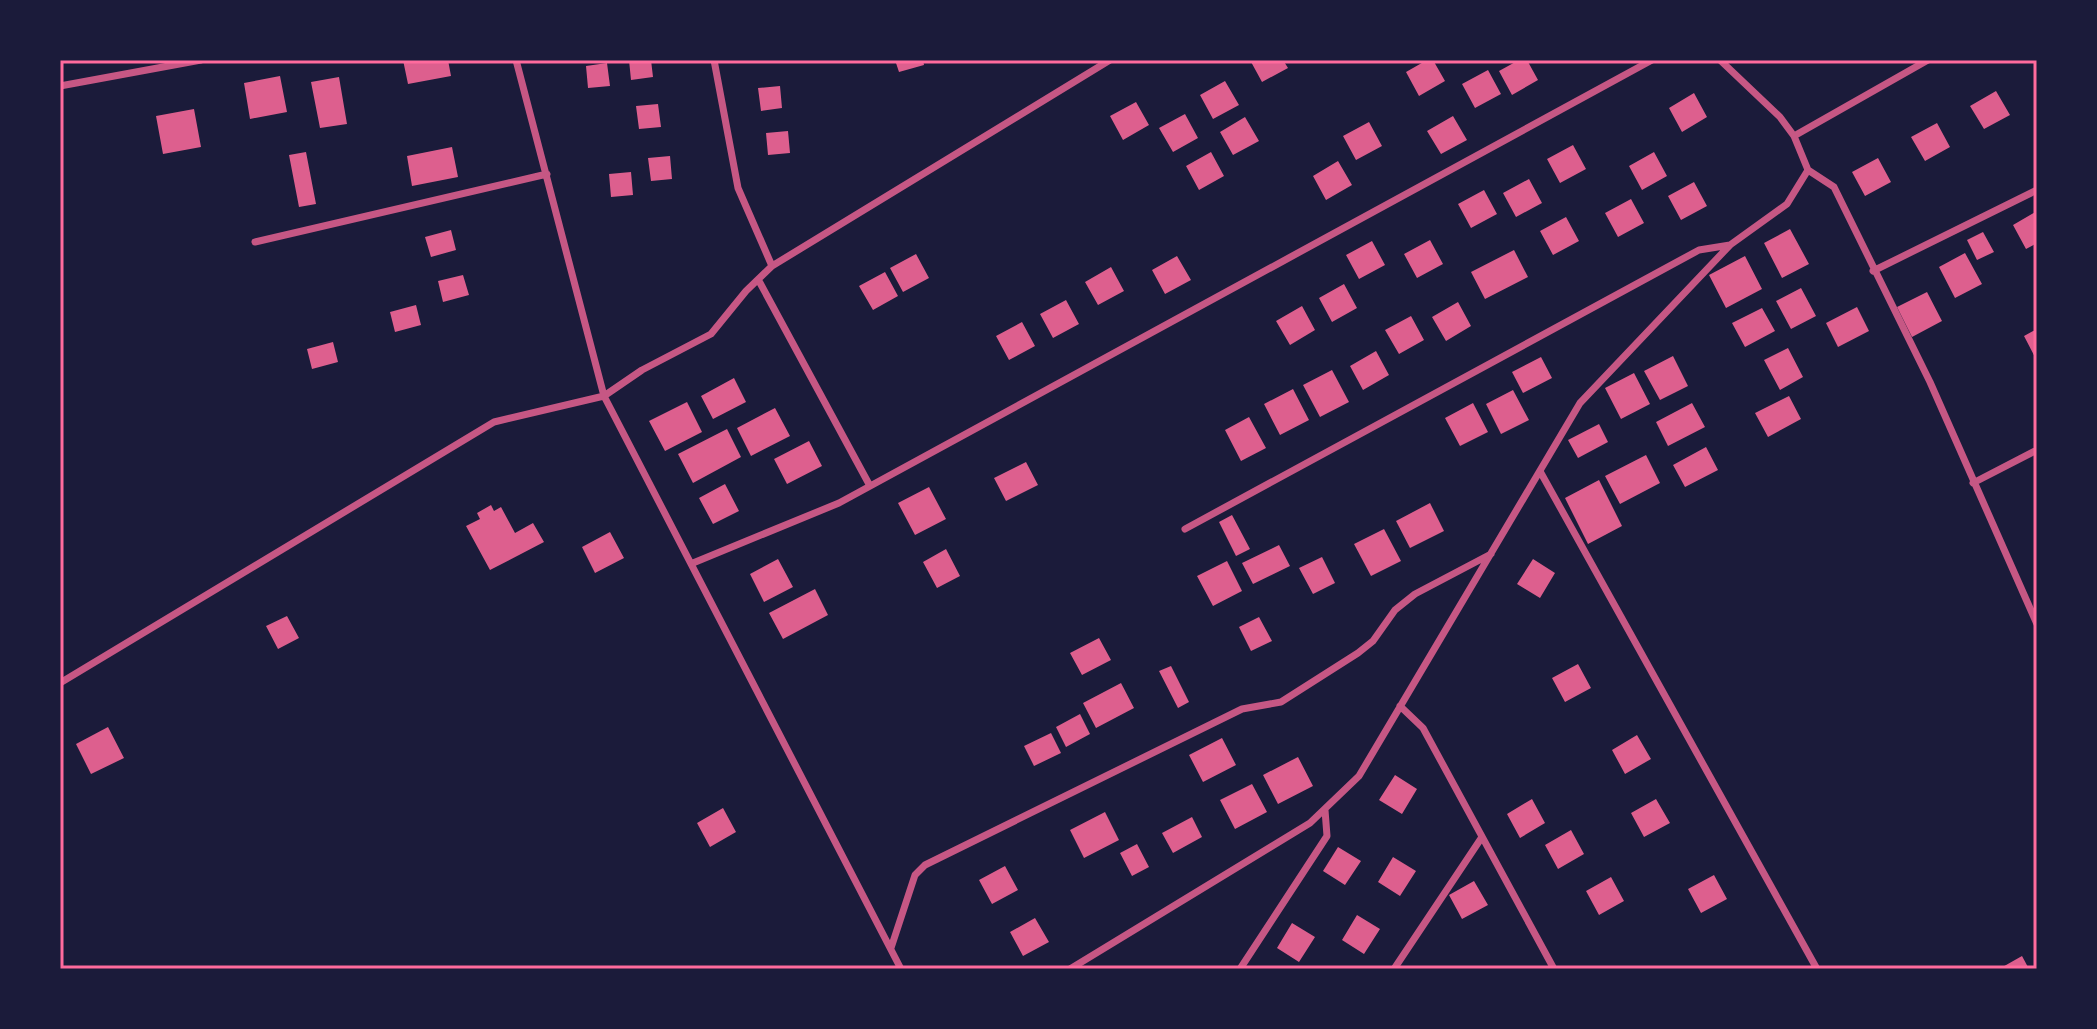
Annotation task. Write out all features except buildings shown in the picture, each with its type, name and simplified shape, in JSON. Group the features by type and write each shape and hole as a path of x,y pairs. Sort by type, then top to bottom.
{"street":[{"path":"60,86 201,60"},
{"path":"516,60 604,396 901,969"},
{"path":"714,60 738,188 772,266"},
{"path":"60,683 494,422 604,396 642,370 711,334 746,291 772,266 1110,60"},
{"path":"693,563 839,503 1652,60"},
{"path":"1720,60 1766,101 1794,136 1808,170 1834,187 1930,382 2037,624"},
{"path":"1794,136 1928,60"},
{"path":"1070,969 1310,823 1359,776 1580,403 1730,245 1787,204 1808,170"},
{"path":"255,242 547,174"},
{"path":"1873,271 2037,190"},
{"path":"1185,529 1699,250 1730,245"},
{"path":"759,281 870,486"},
{"path":"1973,483 2037,450"},
{"path":"1541,473 1817,969"},
{"path":"891,949 915,875 925,865 1242,709 1281,702 1373,641 1395,610 1415,594 1492,553"},
{"path":"1400,706 1423,728 1554,969"},
{"path":"1240,969 1327,836 1325,810"},
{"path":"1394,969 1482,837"}]}
